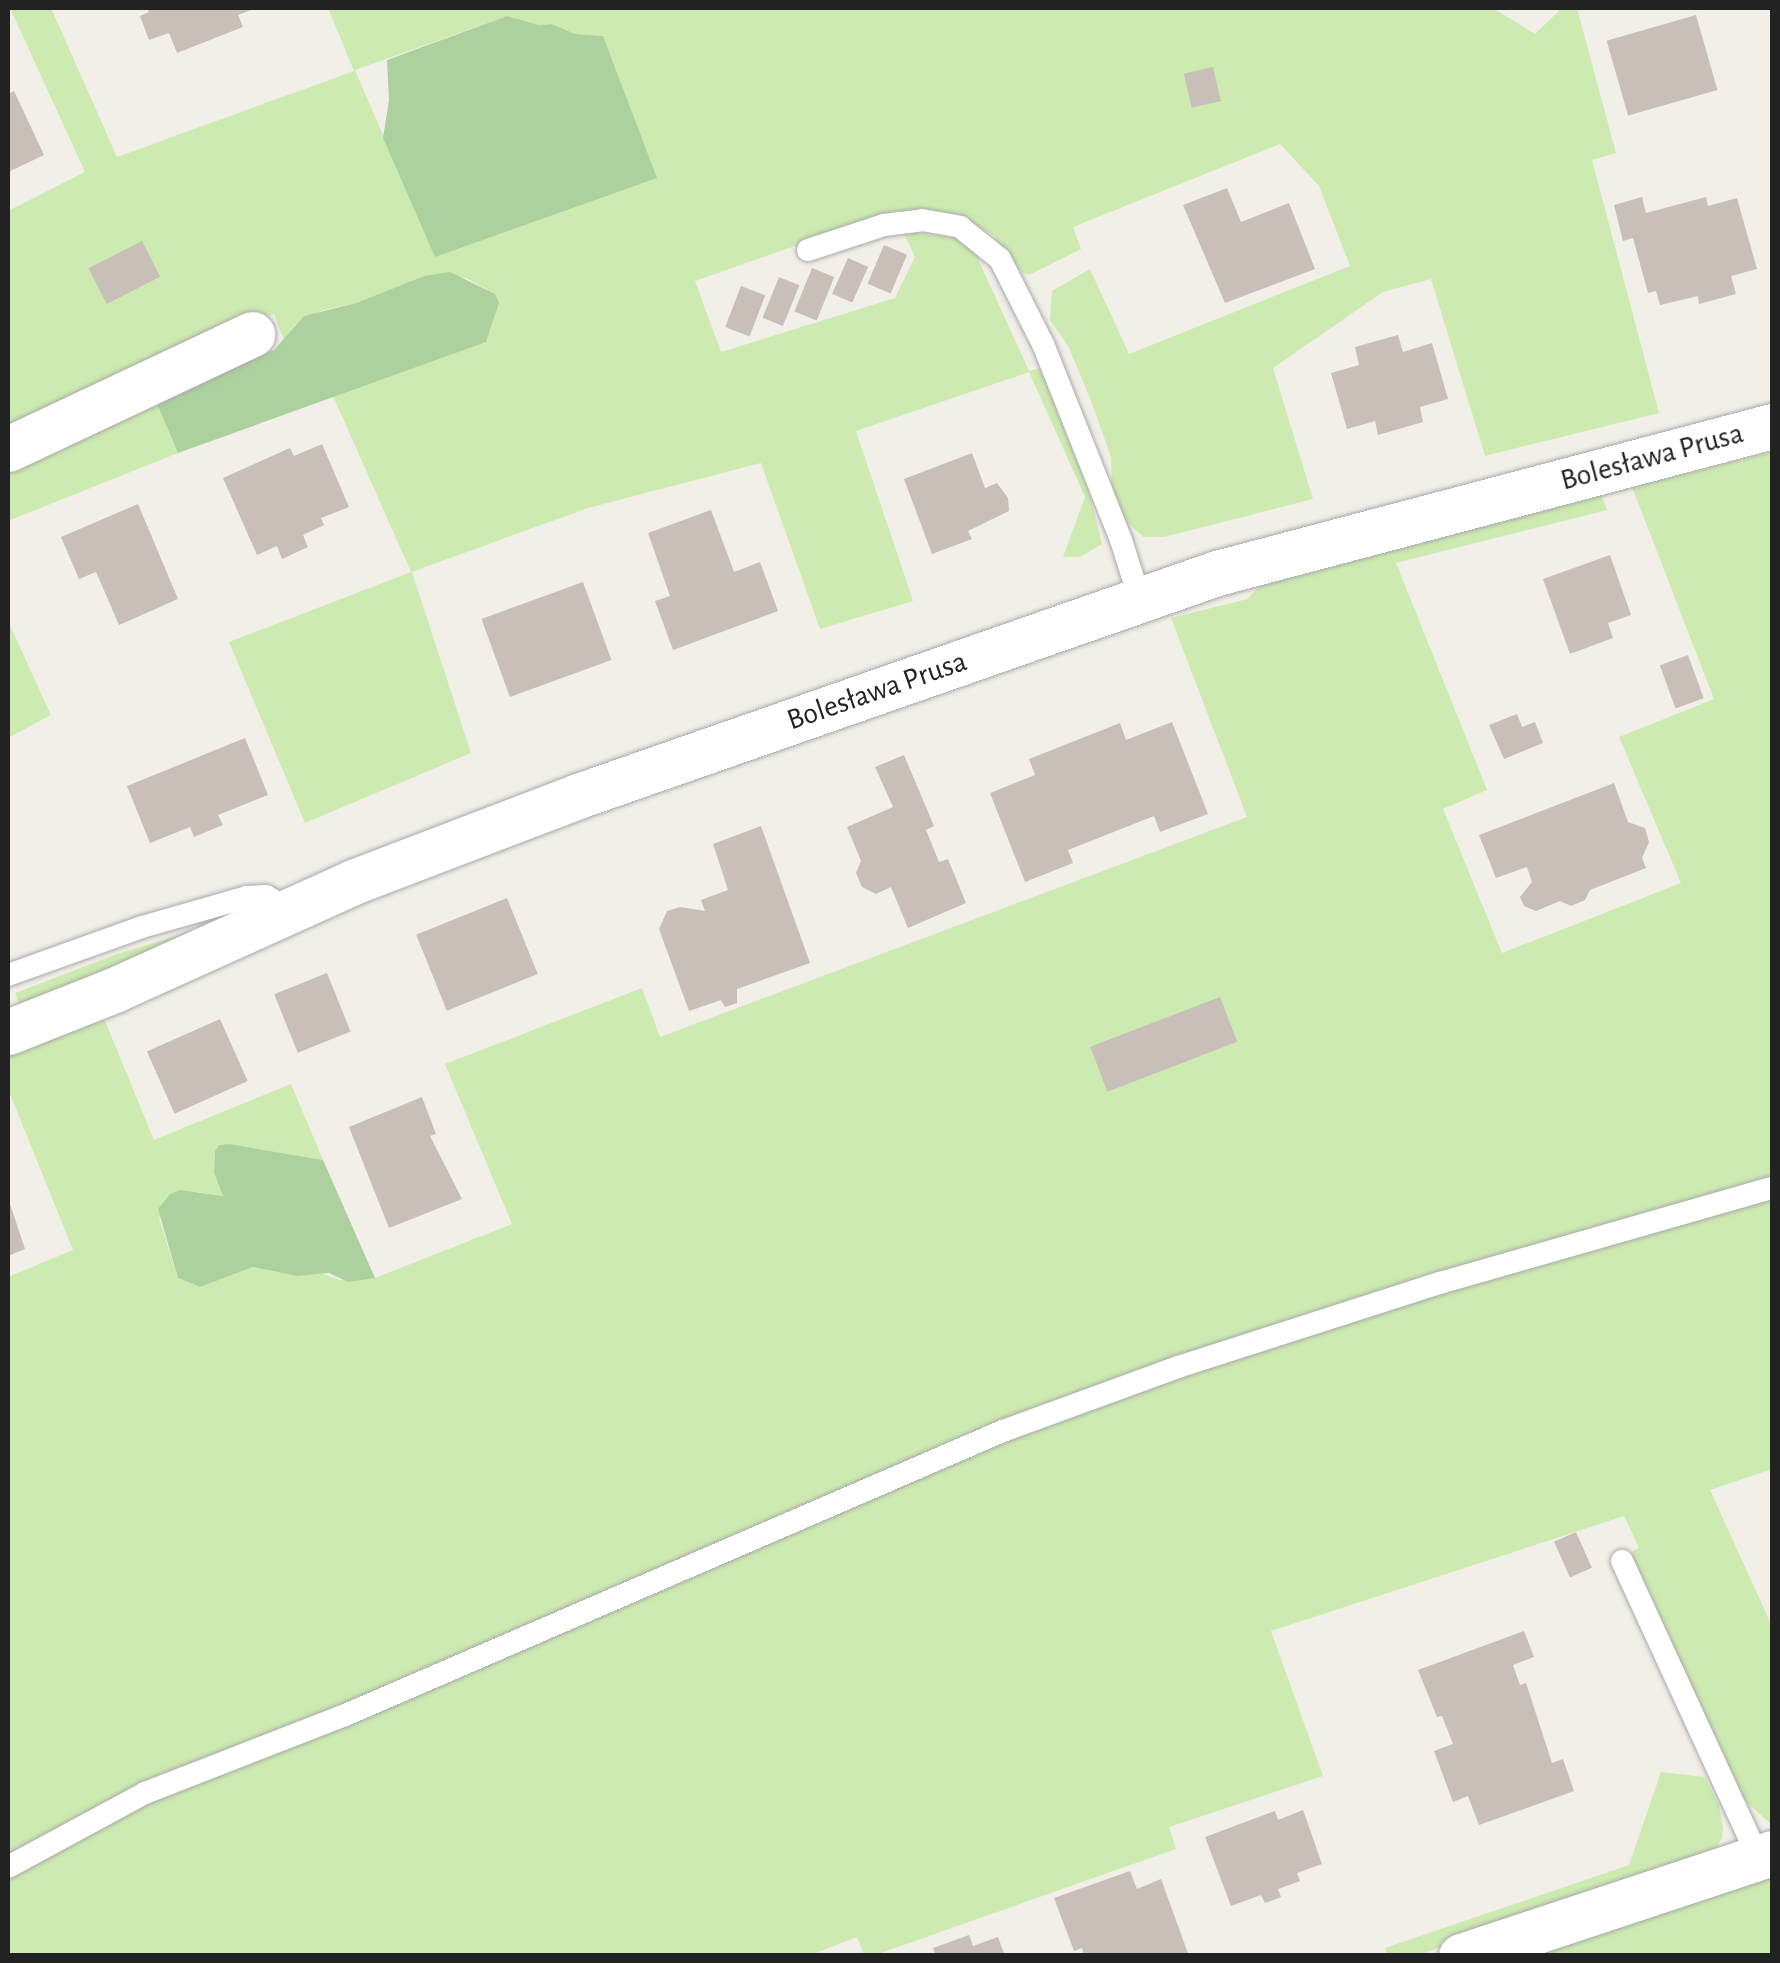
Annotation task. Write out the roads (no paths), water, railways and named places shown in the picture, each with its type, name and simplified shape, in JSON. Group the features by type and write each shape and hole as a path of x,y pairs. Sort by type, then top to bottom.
{"street":[{"path":"8,448 252,334"},
{"name":"Bolesława Prusa","path":"8,1032 114,990 289,910 648,770 1140,600 1274,556 1772,426"},
{"path":"1461,1956 1765,1855"}],"lane":[{"path":"808,250 884,225 922,220 960,227 1000,259 1043,344 1121,540 1140,600"},
{"path":"8,975 142,926 247,897 266,896 289,910"},
{"path":"8,1866 145,1793 344,1716 1003,1431 1192,1363 1404,1295 1772,1188"},
{"path":"1622,1561 1765,1855"}]}
